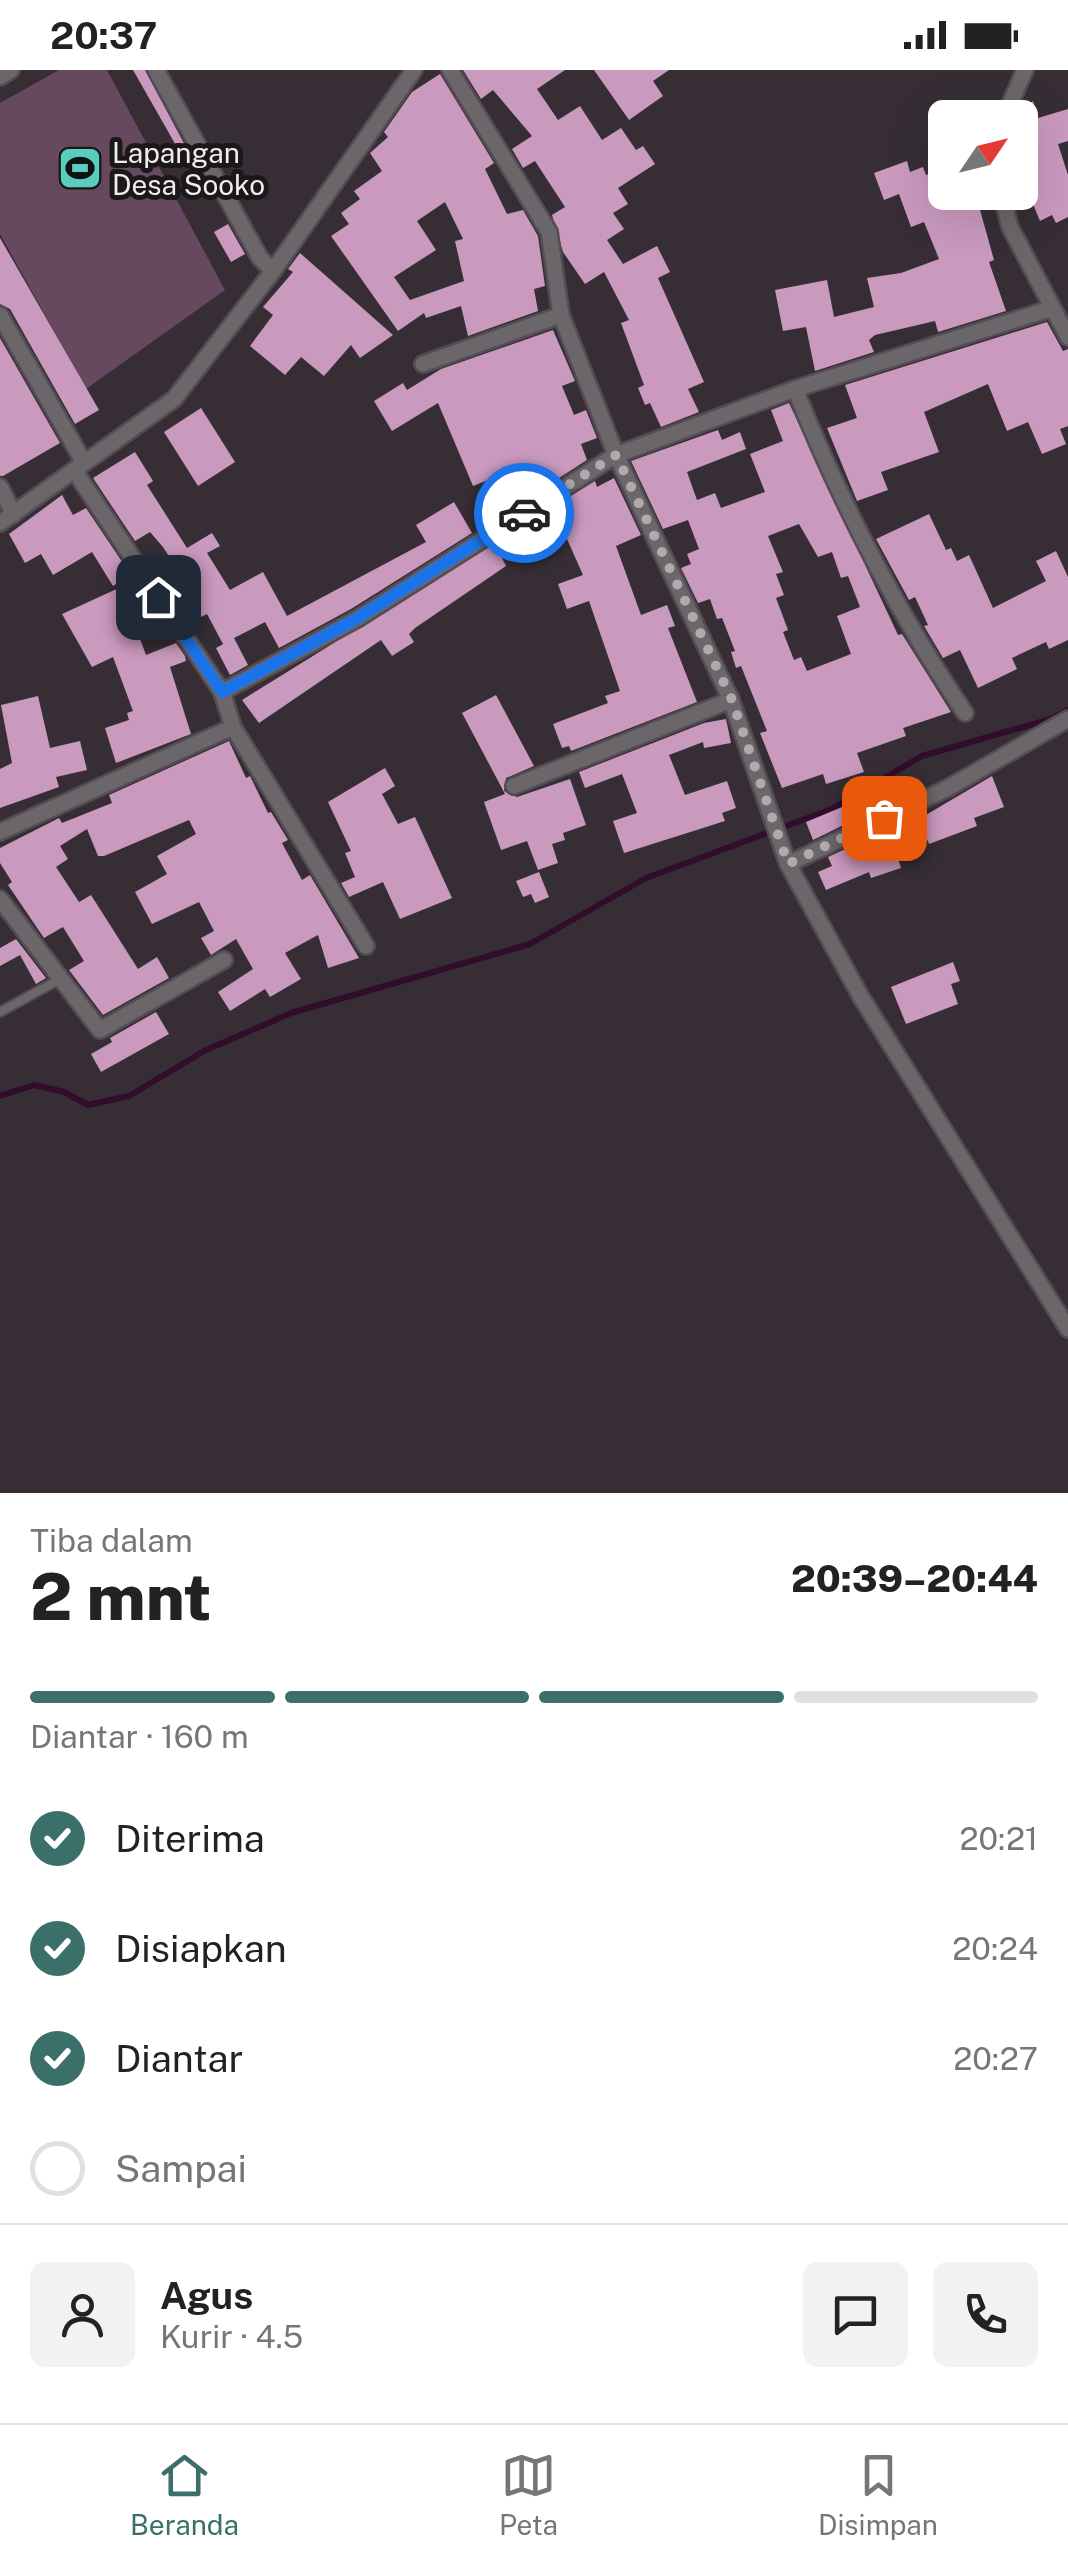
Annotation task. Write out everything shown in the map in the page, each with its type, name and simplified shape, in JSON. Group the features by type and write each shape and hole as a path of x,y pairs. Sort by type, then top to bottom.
{"street":[{"path":"0,77 11,70"},
{"path":"156,70 260,258 273,272"},
{"path":"0,523 174,399 273,272 414,70"},
{"path":"450,70 549,232 561,315 616,455 732,700 788,864 861,996 1068,1329"},
{"path":"1012,100 1025,70"},
{"path":"1006,210 1010,228 1059,310 1068,337"},
{"path":"222,692 356,619 616,455 795,389 1059,310"},
{"path":"0,315 78,465 222,692 233,727 366,946"},
{"path":"423,364 561,315"},
{"path":"795,389 842,495 915,631 965,712"},
{"path":"0,486 14,514"},
{"path":"514,786 732,700"},
{"path":"788,864 948,788 1068,719"},
{"path":"0,832 233,727"},
{"path":"0,900 5,918 100,1030 224,960"}],"lane":[{"path":"0,1012 60,979"}],"shaded area":[{"name":"Lapangan Desa Sooko","path":"59,70 107,70 225,290 86,389 0,234 0,103"}],"building":[{"path":"133,70 145,70 204,181 198,184"},
{"path":"463,70 565,70 537,89 558,120 580,106 602,140 621,128 636,150 643,146 655,164 618,188 628,204 613,213 624,229 607,240 623,264 657,246 670,272 658,278 704,382 688,389 699,412 661,427 650,403 645,405 638,388 644,385 621,323 629,320 604,272 585,284 563,252 552,215 565,207 535,161 523,168 512,149 532,136 493,90 481,99"},
{"path":"594,70 669,70 653,81 663,96 629,120"},
{"path":"440,74 494,163 485,169 507,214 523,210 538,236 545,286 534,289 538,311 468,336 461,306 426,318 424,313 398,331 331,236 349,224 341,213 360,199 354,191 382,171 370,153 388,137 384,132 412,92","holes":["445,202 463,239 455,241 464,281 410,300 394,277 436,250 417,221"]},
{"path":"1068,109 1068,141 1058,144 1068,175 1068,217 1056,223 1052,215 1040,221 1035,210 1038,118"},
{"path":"907,161 910,172 923,167 928,174 928,210 980,210 994,260 989,262 1006,311 938,332 935,321 875,335 869,340 874,352 815,371 806,327 783,331 775,290 827,280 834,317 874,307 867,278 901,273 939,259 924,222 911,227 899,194 884,200 874,173"},
{"path":"228,224 245,254 231,262 214,232"},
{"path":"0,238 99,410 75,424 10,309 0,304"},
{"path":"300,253 393,335 360,358 351,345 324,376 301,357 285,375 250,346 273,315 263,307 293,272 288,269"},
{"path":"1047,322 1063,351 1068,349 1068,426 1060,429 1066,444 1042,454 1028,422 1007,431 988,384 924,412 939,452 881,472 888,490 857,501 827,428 857,418 845,385"},
{"path":"553,330 575,381 562,386 574,415 586,410 597,438 581,444 587,460 534,494 523,466 473,486 438,403 392,431 374,401 403,383 407,390 441,369"},
{"path":"0,338 60,443 3,476 0,476"},
{"path":"789,403 898,635 902,634 951,712 903,728 906,736 857,753 864,772 826,784 823,774 782,788 760,733 767,731 741,666 736,668 731,652 735,651 722,618 717,619 710,599 698,603 681,568 691,564 687,554 699,549 688,520 663,529 631,461 718,430 722,440 740,432 746,449 687,472 697,500 715,493 721,508 765,492 750,454 783,441 771,410","holes":["799,524 818,557 832,552 841,578 848,576 860,607 837,616 851,654 807,671 801,657 794,660 783,632 788,630 776,598 784,595 776,574 783,572 768,536"]},
{"path":"201,408 235,462 198,486 164,432"},
{"path":"135,452 153,481 147,485 187,548 212,533 220,546 207,553 230,590 263,572 287,616 426,542 416,525 454,502 472,533 351,609 279,648 265,622 234,638 248,665 230,675 216,648 227,642 223,644 207,614 199,618 186,595 175,602 162,582 179,572 163,547 150,532 135,541 93,478"},
{"path":"614,478 641,535 616,546 641,615 667,605 675,626 668,628 697,702 571,751 569,746 562,748 553,724 608,703 605,696 620,691 589,601 567,609 558,584 583,575 559,521 502,558 506,566 415,628 409,634 414,642 392,656 381,640 259,723 242,700 595,481 597,487"},
{"path":"62,495 73,515 86,508 131,575 113,586 92,552 53,575 41,554 25,563 9,534"},
{"path":"929,514 946,550 951,548 957,561 969,555 993,608 1046,581 1036,561 1056,551 1068,577 1068,640 1049,649 1046,642 1012,658 1017,669 978,688 960,650 943,658 924,626 928,625 915,597 909,600 876,539"},
{"path":"121,587 146,655 176,643 185,656 186,661 170,667 191,734 116,763 105,728 129,720 127,713 133,711 113,657 92,667 62,614"},
{"path":"496,695 534,766 506,778 504,791 517,797 570,779 586,825 563,833 565,840 552,844 558,863 538,870 527,841 501,850 484,802 505,794 462,713"},
{"path":"38,696 50,748 80,741 87,770 56,777 59,787 0,808 0,769 12,763 1,705"},
{"path":"726,719 731,743 704,748 703,742 669,755 685,795 727,781 736,808 722,813 725,821 624,853 613,821 637,813 622,774 585,788 579,772 704,723"},
{"path":"229,741 246,778 250,776 268,813 271,812 288,840 282,843 302,880 310,875 359,958 328,968 318,935 285,953 301,979 270,997 265,989 230,1011 218,992 253,969 236,939 211,955 201,938 214,931 199,902 152,924 135,892 167,874 157,856 196,834 189,820 104,856 98,856 87,829 60,846 68,859 56,867 79,902 91,895 138,969 157,957 169,978 103,1015 69,970 84,961 63,927 44,938 8,885 12,882 0,863 0,848 59,818 62,823 112,803 109,795"},
{"path":"385,768 395,786 382,794 398,824 415,817 452,898 400,919 383,882 349,897 341,883 355,877 345,853 351,851 328,802"},
{"path":"992,776 1004,807 974,818 977,826 929,844 919,819"},
{"path":"847,805 854,820 813,840 806,822"},
{"path":"889,829 901,868 871,878 869,872 826,890 818,872 832,866 828,857"},
{"path":"539,872 549,897 535,903 531,894 523,897 516,881"},
{"path":"16,939 46,978 36,984 20,955 0,966 0,948"},
{"path":"953,962 960,981 951,984 958,1004 906,1024 891,987"},
{"path":"156,1012 169,1034 101,1072 91,1054 112,1042 110,1038"}],"waterway":[{"path":"0,1096 34,1085 64,1092 88,1105 129,1096 206,1050 291,1013 530,944 646,878 832,809 922,756 1051,719 1068,710"}],"way so far":[{"path":"524,513 616,455 732,700 788,864 884,818"}],"place":[{"name":"Lapangan Desa Sooko","path":"80,168"}],"route":[{"path":"158,597 222,692 356,619 524,513"}]}
